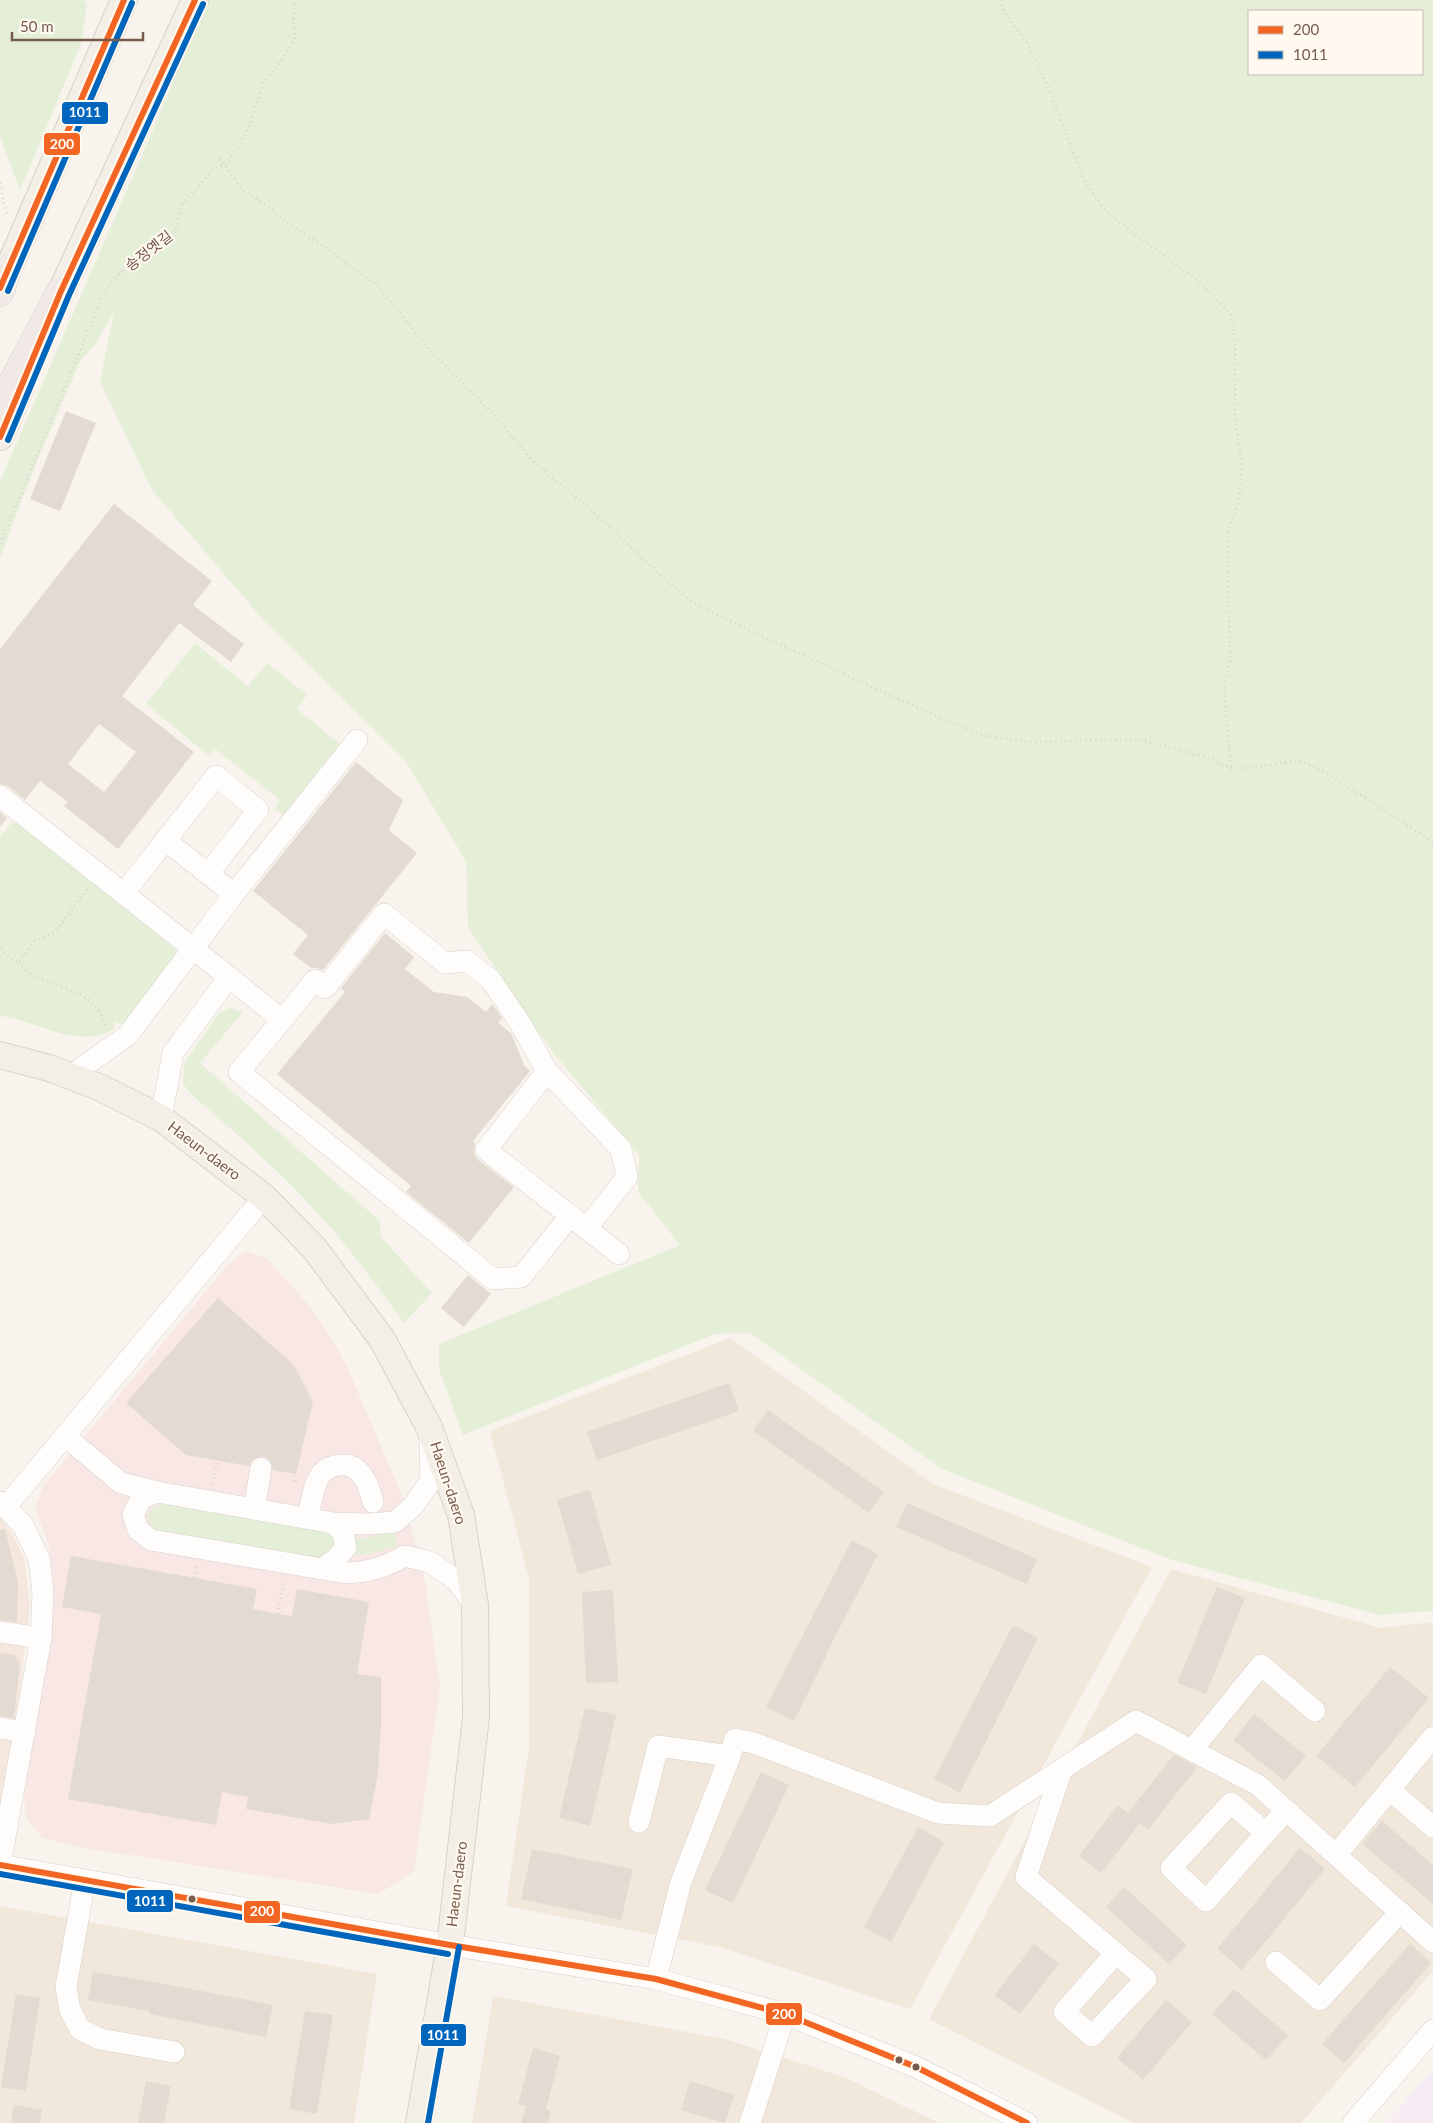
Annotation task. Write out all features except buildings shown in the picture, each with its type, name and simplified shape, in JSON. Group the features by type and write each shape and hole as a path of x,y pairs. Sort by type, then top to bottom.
{"highway":[{"path":"0,407 61,291"}],"main road":[{"path":"3,283 124,0"},
{"path":"0,437 61,291 196,0"},
{"name":"Haeun-daero","path":"0,1056 49,1068 99,1087 161,1118 264,1197 314,1248 382,1339 429,1427 460,1515 475,1605 476,1717 450,1946 419,2123"}],"street":[{"path":"70,1076 128,1035 234,894 356,740"},
{"path":"124,892 216,776 258,810 208,874"},
{"path":"0,796 124,892 282,1020"},
{"path":"165,840 234,894"},
{"path":"384,914 445,963 467,961 491,980 520,1022 546,1072 621,1149 627,1178 521,1277 493,1279 239,1072 282,1020 315,980 325,988 384,914"},
{"path":"161,1118 173,1053 230,977"},
{"path":"546,1072 486,1150 619,1254"},
{"path":"264,1197 65,1436 3,1505 22,1526 39,1559 43,1592 41,1638 0,1865 450,1946 656,1979 784,2014 916,2067 1027,2123"},
{"path":"65,1436 121,1483 157,1492 333,1523 369,1524 395,1522 414,1505 431,1480 429,1427"},
{"path":"308,1518 314,1489 319,1476 328,1468 342,1464 355,1467 363,1475 374,1502"},
{"path":"254,1509 262,1468"},
{"path":"121,1483 138,1530 151,1540 323,1568 367,1558 405,1556 430,1562 456,1580 475,1605"},
{"path":"133,1514 141,1499 157,1492"},
{"path":"323,1568 337,1558 346,1547 343,1533 333,1523"},
{"path":"0,1632 41,1638"},
{"path":"1192,1750 1260,1665 1315,1711"},
{"path":"656,1979 681,1882 735,1739 938,1814 990,1816 1136,1721 1258,1785 1433,1942"},
{"path":"0,1728 25,1732"},
{"path":"1336,1855 1433,1737"},
{"path":"639,1822 658,1746 730,1756"},
{"path":"1062,1769 1026,1877 1116,1953"},
{"path":"1390,1790 1433,1827"},
{"path":"1266,1833 1231,1803 1171,1868 1206,1901 1266,1833 1286,1810"},
{"path":"85,1880 66,1986 70,2010 80,2029 100,2038 174,2052"},
{"path":"1276,1962 1320,2000 1400,1912"},
{"path":"750,2123 784,2014"},
{"path":"1353,2123 1433,2030"}],"path":[{"name":"송정옛길","path":"0,544 106,288 136,257 176,231 182,205 214,170 224,165 239,146 249,127 264,82 283,58 295,38 293,20 295,0"},
{"path":"1000,0 1005,13 1027,42 1049,89 1083,178 1105,210 1192,276 1231,315 1235,341 1236,418 1242,469 1238,505 1227,533 1230,657 1224,689 1232,768"},
{"path":"219,159 242,190 269,206 287,222 378,286 434,355 492,413 536,464 592,511 658,573 694,603 944,720 987,736 1032,742 1139,739 1208,758 1232,768 1253,768 1299,760 1327,773 1433,842"},
{"path":"18,963 34,941 54,934 98,873"},
{"path":"0,949 35,977 64,986 82,995 97,1008 106,1026 104,1033 110,1048"}],"shaded area":[{"path":"246,1251 267,1259 305,1301 330,1336 347,1366 404,1500 425,1581 440,1687 414,1871 379,1894 85,1848 42,1838 26,1817 24,1797 51,1620 53,1575 48,1543 35,1508 44,1485 227,1266"},
{"path":"730,1338 933,1484 1152,1567 910,2009 719,1947 506,1906 529,1748 529,1579 490,1431"},
{"path":"0,1517 12,1533 24,1558 30,1605 12,1754 0,1804"},
{"path":"1171,1569 1381,1628 1433,1622 1433,1971 1301,2123 1133,2123 929,2019"},
{"path":"0,1906 377,1974 354,2123 0,2123"},
{"path":"493,1996 725,2039 844,2077 939,2123 472,2123"},
{"path":"1433,2069 1433,2123 1387,2123"}],"green space":[{"path":"0,0 84,0 87,4 81,44 20,191 0,136"},
{"path":"206,0 1433,0 1433,1611 1380,1615 1172,1560 942,1469 750,1333 715,1334 463,1435 439,1370 439,1344 680,1245 638,1192 639,1155 551,1050 468,928 466,861 405,760 265,622 152,490 100,382 114,311 96,343 80,362 34,468 0,558 0,481 156,123"},
{"path":"195,643 248,686 267,663 307,695 297,709 342,746 284,816 274,809 280,800 215,749 209,756 146,704"},
{"path":"12,822 21,823 175,949 176,956 130,1018 121,1024 114,1022 114,1029 100,1035 86,1037 71,1036 0,1016 0,837"},
{"path":"230,1008 243,1012 200,1063 380,1221 381,1237 432,1293 404,1323 354,1256 307,1201 259,1154 192,1095 183,1084 184,1063 219,1013"},
{"path":"164,1504 330,1532 338,1548 325,1560 159,1531 150,1525 147,1515 155,1506"},
{"path":"394,1531 398,1546 373,1553 346,1557 350,1538 367,1538"}],"transit line":[{"name":"200","path":"0,288 124,0"},
{"name":"200","path":"0,437 61,291 195,0"},
{"name":"1011","path":"8,291 132,3"},
{"name":"1011","path":"8,440 69,295 203,4"},
{"name":"200","path":"0,1865 450,1945 656,1979 785,2014 916,2067 1027,2123"},
{"name":"1011","path":"0,1874 448,1954"},
{"name":"1011","path":"428,2123 459,1947"}]}
